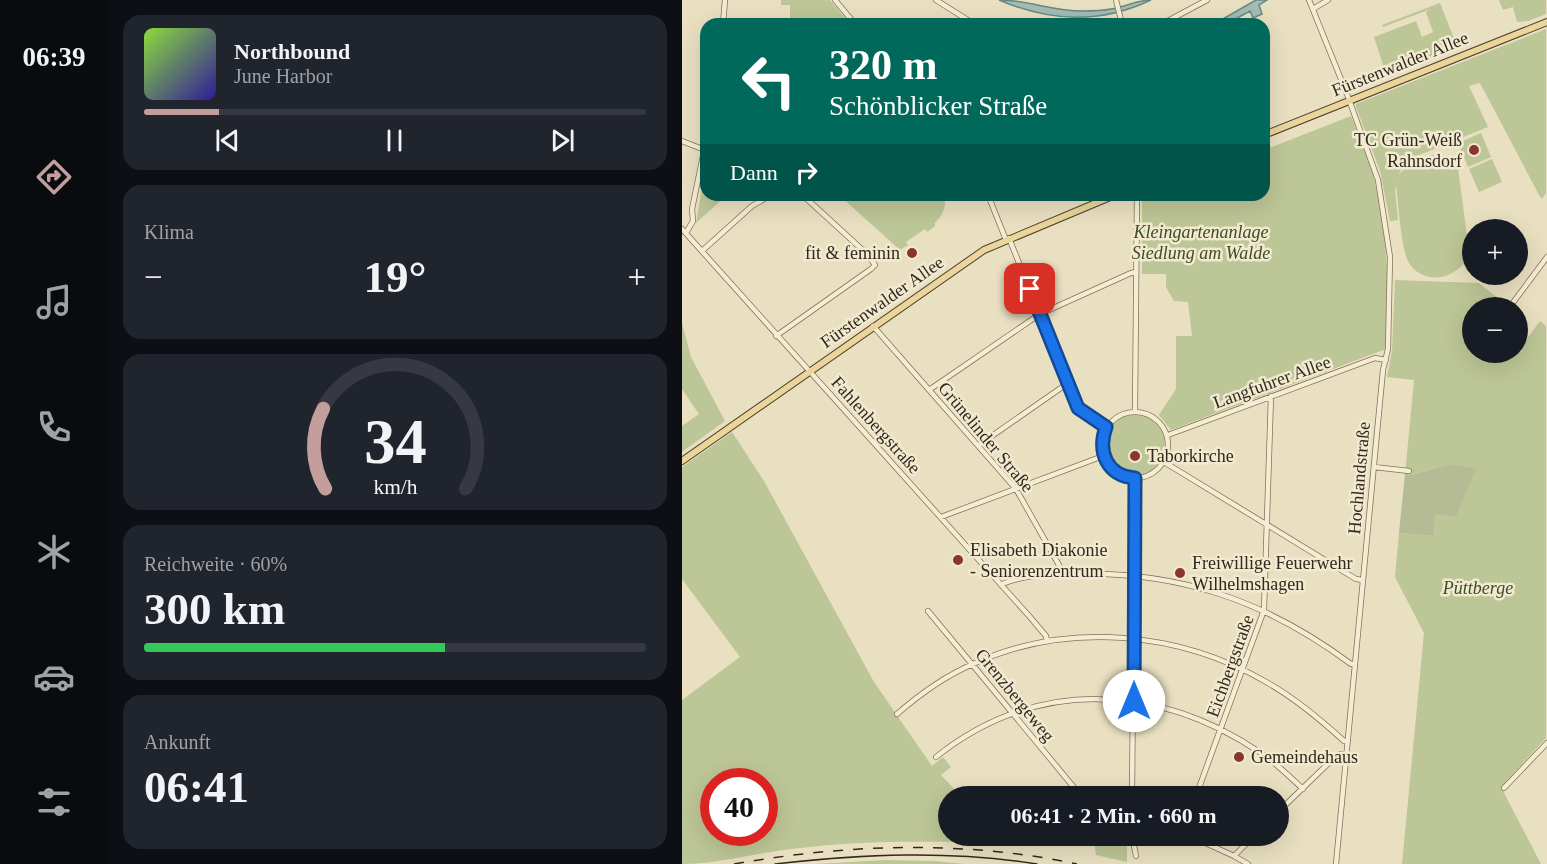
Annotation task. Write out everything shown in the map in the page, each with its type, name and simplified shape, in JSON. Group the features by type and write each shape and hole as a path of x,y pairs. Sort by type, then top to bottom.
{"main road":[{"name":"Fürstenwalder Allee","path":"1270,133 1546,22"},
{"name":"Fürstenwalder Allee","path":"682,461 984,250 1100,201"}],"street":[{"path":"724,18 725,0"},
{"path":"835,0 850,18"},
{"path":"936,0 964,18"},
{"path":"1116,0 1120,18"},
{"path":"1173,18 1207,0"},
{"name":"Hochlandstraße","path":"1309,0 1376,171 1389,247 1388,350 1383,370 1336,864"},
{"path":"1313,9 1328,0"},
{"path":"682,141 700,148"},
{"path":"684,231 693,221 692,209 700,170"},
{"path":"702,251 761,201"},
{"path":"776,336 875,265 867,254 809,201"},
{"path":"991,201 1080,411 1106,427"},
{"path":"1135,411 1137,201"},
{"name":"Fahlenbergstraße","path":"684,231 1001,585 1046,636 1047,641"},
{"path":"1517,297 1546,257"},
{"path":"929,390 1040,314 1136,272"},
{"name":"Grünelinder Straße","path":"873,326 1016,489 1064,574"},
{"name":"Langfuhrer Allee","path":"1168,435 1375,358 1386,360"},
{"path":"979,445 1068,383"},
{"name":"Eichbergstraße","path":"1200,786 1264,610 1271,396"},
{"path":"1135,411 1143,412 1158,420 1168,435 1168,449 1164,462 1154,472 1143,478 1127,478 1114,471 1104,456 1102,442 1106,427 1121,415 1135,411"},
{"path":"941,518 1104,456"},
{"path":"1164,462 1356,579 1363,580"},
{"path":"1374,467 1410,471"},
{"path":"1132,786 1135,478"},
{"path":"1001,585 1013,580 1064,574 1135,575 1204,589 1264,610 1306,632 1351,664 1355,664"},
{"name":"Grenzbergeweg","path":"928,611 1073,786"},
{"path":"897,714 932,687 972,664 1008,650 1047,641 1085,637 1134,639 1182,648 1243,670 1269,683 1300,704 1344,741 1347,741"},
{"path":"936,757 975,730 1012,713 1041,705 1104,698 1134,701 1183,713 1221,729 1264,754 1303,789"},
{"path":"1504,788 1546,743"},
{"path":"1289,802 1334,758 1340,754 1347,755"},
{"path":"1134,846 1136,856"},
{"path":"1212,846 1248,864"},
{"path":"1234,856 1244,846"}],"green space":[{"path":"781,0 830,0 845,18 790,18 790,5 781,5"},
{"path":"1499,0 1546,0 1546,14 1528,21 1517,22 1513,7 1503,10"},
{"path":"1440,3 1457,46 1386,74 1374,37 1416,21 1422,37 1433,32 1426,12 1431,9 1383,27 1382,25"},
{"path":"1546,29 1546,193 1542,199 1480,83 1469,86 1488,127 1400,163 1402,168 1398,175 1419,159 1435,155 1443,157 1458,168 1465,219 1462,219 1462,265 1445,276 1425,276 1413,268 1406,256 1401,231 1397,179 1395,191 1398,220 1390,221 1380,171 1356,104"},
{"name":"Kleingartenanlage Siedlung am Walde","path":"1351,116 1373,173 1384,226 1388,281 1386,349 1171,430 1159,415 1176,389 1176,336 1192,336 1188,302 1174,301 1166,287 1166,274 1142,274 1142,201 1270,201 1270,148"},
{"name":"TC Grün-Weiß Rahnsdorf","path":"1481,133 1491,157 1468,167 1458,143"},
{"name":"TC Grün-Weiß Rahnsdorf","path":"1492,159 1502,182 1479,192 1469,169"},
{"path":"700,200 720,201 696,223"},
{"path":"846,201 945,201 942,214 935,226 927,232 925,229 906,242 908,245 900,250"},
{"name":"Püttberge","path":"1395,280 1482,285 1497,297 1462,297 1462,363 1528,363 1528,337 1540,321 1546,326 1546,738 1501,787 1541,864 1402,864 1424,633 1395,577 1399,533 1432,536 1435,514 1451,464 1412,475 1405,474 1414,380 1387,377 1392,351"},
{"path":"682,323 691,357 725,421 682,452 682,426 699,414 682,389"},
{"path":"1129,415 1141,415 1152,420 1160,428 1165,445 1163,457 1152,470 1141,475 1129,475 1118,470 1110,462 1105,451 1105,439 1110,428 1118,420"},
{"path":"732,432 764,481 874,682 932,766 943,757 951,767 941,775 951,786 938,786 938,842 832,845 682,864 682,700 740,657 682,579 682,467"},
{"path":"1451,464 1476,469 1456,516 1435,514 1433,536 1399,533 1405,474 1412,475"},
{"path":"1095,846 1127,846 1127,862 1096,855"},
{"path":"885,860 934,861 966,864 815,864"}],"water":[{"path":"999,0 1060,9 1097,11 1151,0 1113,13 1075,17 1038,13"},
{"path":"1256,0 1267,0 1259,5 1262,14 1253,18 1250,11 1239,18 1224,18"}],"tram line":[{"path":"775,864 906,855 971,857 1037,864"}],"railway":[{"path":"734,864 820,852 906,848 991,851 1077,864"}],"place":[{"name":"TC Grün-Weiß Rahnsdorf","path":"1474,150"},
{"name":"fit & feminin","path":"912,253"},
{"name":"Taborkirche","path":"1135,456"},
{"name":"Elisabeth Diakonie - Seniorenzentrum","path":"958,560"},
{"name":"Freiwillige Feuerwehr Wilhelmshagen","path":"1180,573"},
{"name":"Gemeindehaus","path":"1239,757"}],"route":[{"path":"1030,289 1078,408 1106,427 1102,450 1109,465 1114,471 1127,478 1135,478 1134,701"}]}
